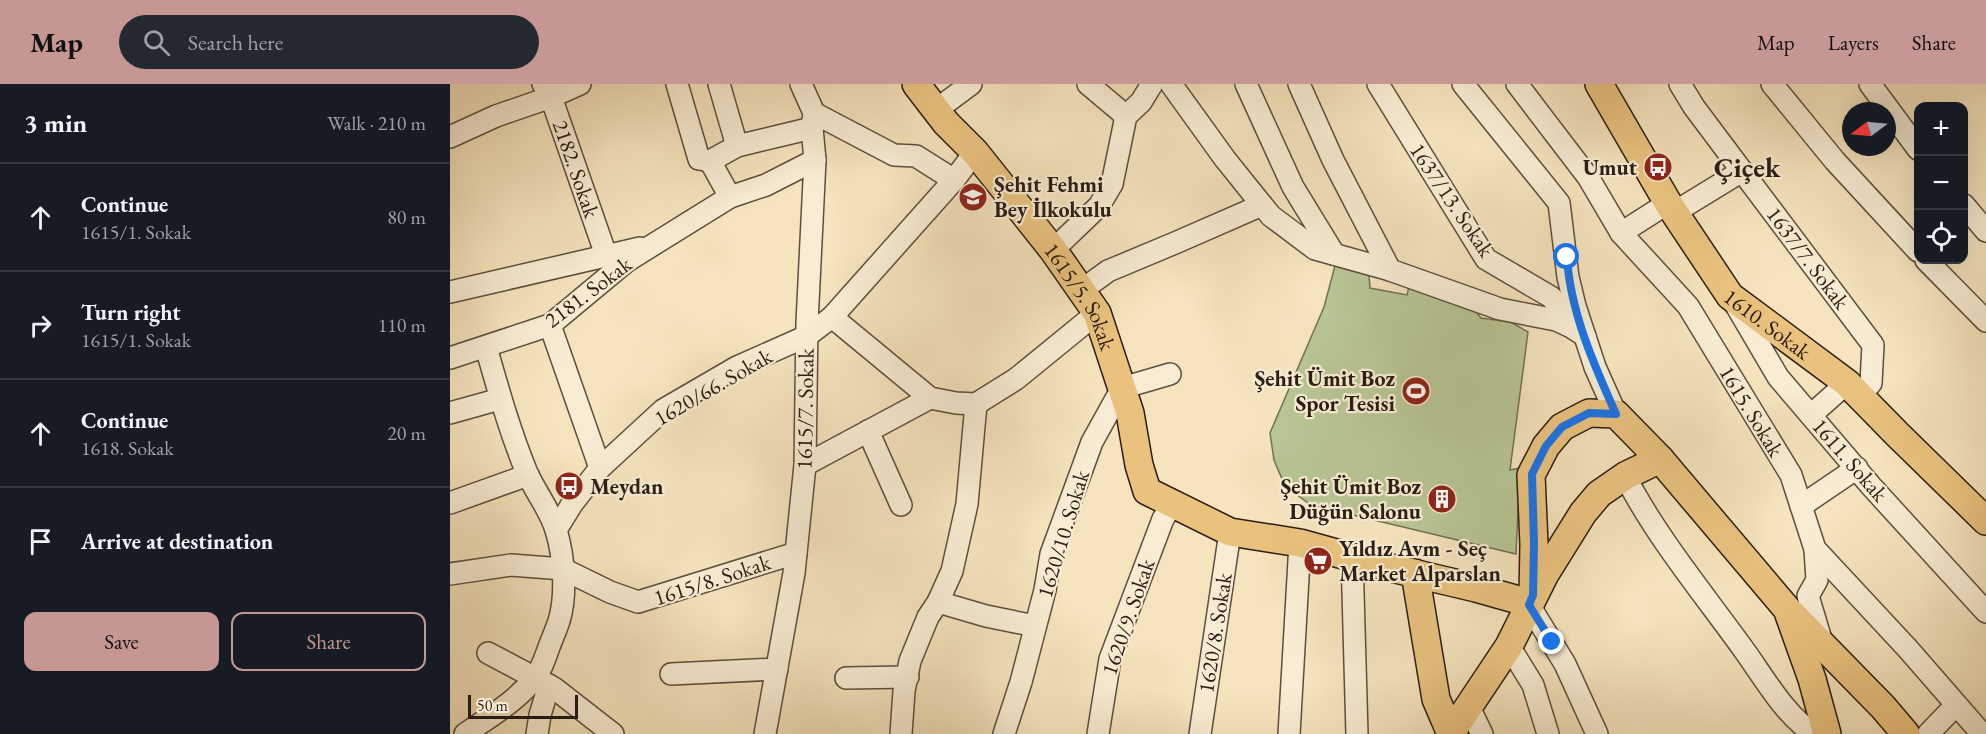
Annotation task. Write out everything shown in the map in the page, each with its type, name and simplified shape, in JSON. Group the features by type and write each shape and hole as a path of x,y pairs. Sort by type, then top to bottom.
{"main road":[{"name":"1615/5. Sokak","path":"916,84 936,110 975,152 1053,250 1096,313 1130,413 1139,465 1147,491 1230,532 1300,543"},
{"name":"1610. Sokak","path":"1599,84 1671,208 1731,296 1854,389 1986,521"},
{"path":"1531,600 1534,544 1532,474 1546,446 1562,427 1589,413 1616,414 1660,459 1787,609 1906,734"},
{"path":"1451,734 1509,646 1531,600 1583,513 1599,494 1625,476 1660,459"},
{"path":"1300,543 1522,601 1531,600"},
{"path":"1415,573 1436,699 1451,734"},
{"path":"1787,609 1812,678 1827,734"}],"street":[{"path":"450,137 547,91 580,84"},
{"path":"677,84 699,159 710,161 737,146 813,121 894,155 916,156 954,180"},
{"path":"719,84 737,146"},
{"name":"1615/7. Sokak","path":"765,734 796,553 805,465 807,336 815,160 813,121 801,84"},
{"path":"936,110 971,84"},
{"path":"1088,84 1126,116"},
{"path":"1053,250 1099,206 1112,184 1126,116 1141,102 1152,84"},
{"path":"1171,84 1225,159 1262,205 1272,216 1315,249 1390,270 1500,309 1556,320 1585,336"},
{"path":"1246,84 1293,187 1334,254"},
{"path":"1299,84 1333,159 1390,270"},
{"name":"1637/13. Sokak","path":"1378,84 1486,259 1551,297 1560,307 1566,324"},
{"path":"1463,84 1559,202 1568,277 1595,367 1616,414"},
{"name":"1615. Sokak","path":"1517,84 1588,177 1621,233 1688,306 1791,475 1815,549 1908,649 1982,734"},
{"name":"1637/7. Sokak","path":"1680,84 1694,107 1873,345 1871,383 1854,389"},
{"path":"1772,84 1835,161 1914,247"},
{"path":"1870,84 1914,144"},
{"name":"2182. Sokak","path":"547,91 606,255"},
{"path":"975,152 954,180 832,317 930,398 976,404 1016,379 1096,313"},
{"name":"2181. Sokak","path":"450,358 550,325 627,261 730,197 766,185 815,160"},
{"path":"710,161 730,197"},
{"path":"1621,233 1742,171"},
{"path":"1082,290 1107,271 1262,205"},
{"path":"1968,210 1986,231"},
{"name":"2181. Sokak","path":"450,292 655,244"},
{"path":"1930,264 1980,312 1986,321"},
{"name":"1611. Sokak","path":"1731,296 1778,377 1986,612"},
{"name":"1620/66. Sokak","path":"556,530 572,504 600,468 663,410 737,367 807,336 832,317"},
{"path":"550,325 600,468"},
{"path":"486,347 500,399 528,475 556,530 563,570 560,619 545,659 537,734"},
{"path":"1122,388 1170,374"},
{"name":"1620/10. Sokak","path":"1004,734 1021,682 1051,554 1092,442 1122,388"},
{"path":"1811,415 1854,389"},
{"path":"805,465 930,398"},
{"path":"450,413 500,399"},
{"path":"901,734 904,691 910,661 928,617 938,602 952,571 967,504 976,404"},
{"path":"868,431 901,505"},
{"path":"1801,506 1857,468"},
{"path":"450,503 528,475"},
{"path":"1625,476 1662,538 1775,694 1805,731"},
{"name":"1620/9. Sokak","path":"1098,734 1110,659 1163,519 1172,504"},
{"name":"1620/8. Sokak","path":"1200,734 1230,532"},
{"path":"1289,734 1300,543"},
{"path":"1815,549 1817,580 1808,596 1823,645"},
{"name":"1615/8. Sokak","path":"450,574 511,565 563,570 638,602 796,553"},
{"path":"1352,557 1357,734"},
{"path":"1531,600 1565,664 1597,734"},
{"path":"938,602 986,616 1035,626"},
{"path":"1509,646 1533,685 1548,734"},
{"path":"488,652 542,681 613,734"},
{"path":"670,674 777,669"},
{"path":"846,678 908,677"},
{"path":"465,734 499,712 520,693 542,681"},
{"path":"1928,734 1956,705"},
{"path":"1469,707 1482,734"}],"green space":[{"path":"1335,266 1369,275 1370,288 1407,295 1410,282 1471,306 1481,318 1511,322 1528,332 1510,470 1520,468 1516,554 1311,505 1285,486 1274,460 1270,433 1324,307"}],"place":[{"name":"Umut","path":"1658,167"},
{"name":"Şehit Fehmi Bey İlkokulu","path":"973,197"},
{"name":"Şehit Ümit Boz Spor Tesisi","path":"1416,391"},
{"name":"Meydan","path":"569,486"},
{"name":"Şehit Ümit Boz Düğün Salonu","path":"1442,499"},
{"name":"Yıldız Avm - Seç Market Alparslan","path":"1318,561"}],"district":[{"name":"Çiçek","path":"1747,167"}],"route":[{"path":"1552,642 1529,605 1533,595 1532,474 1546,446 1562,427 1589,413 1616,414 1595,367 1575,306 1568,277 1567,257"}]}
